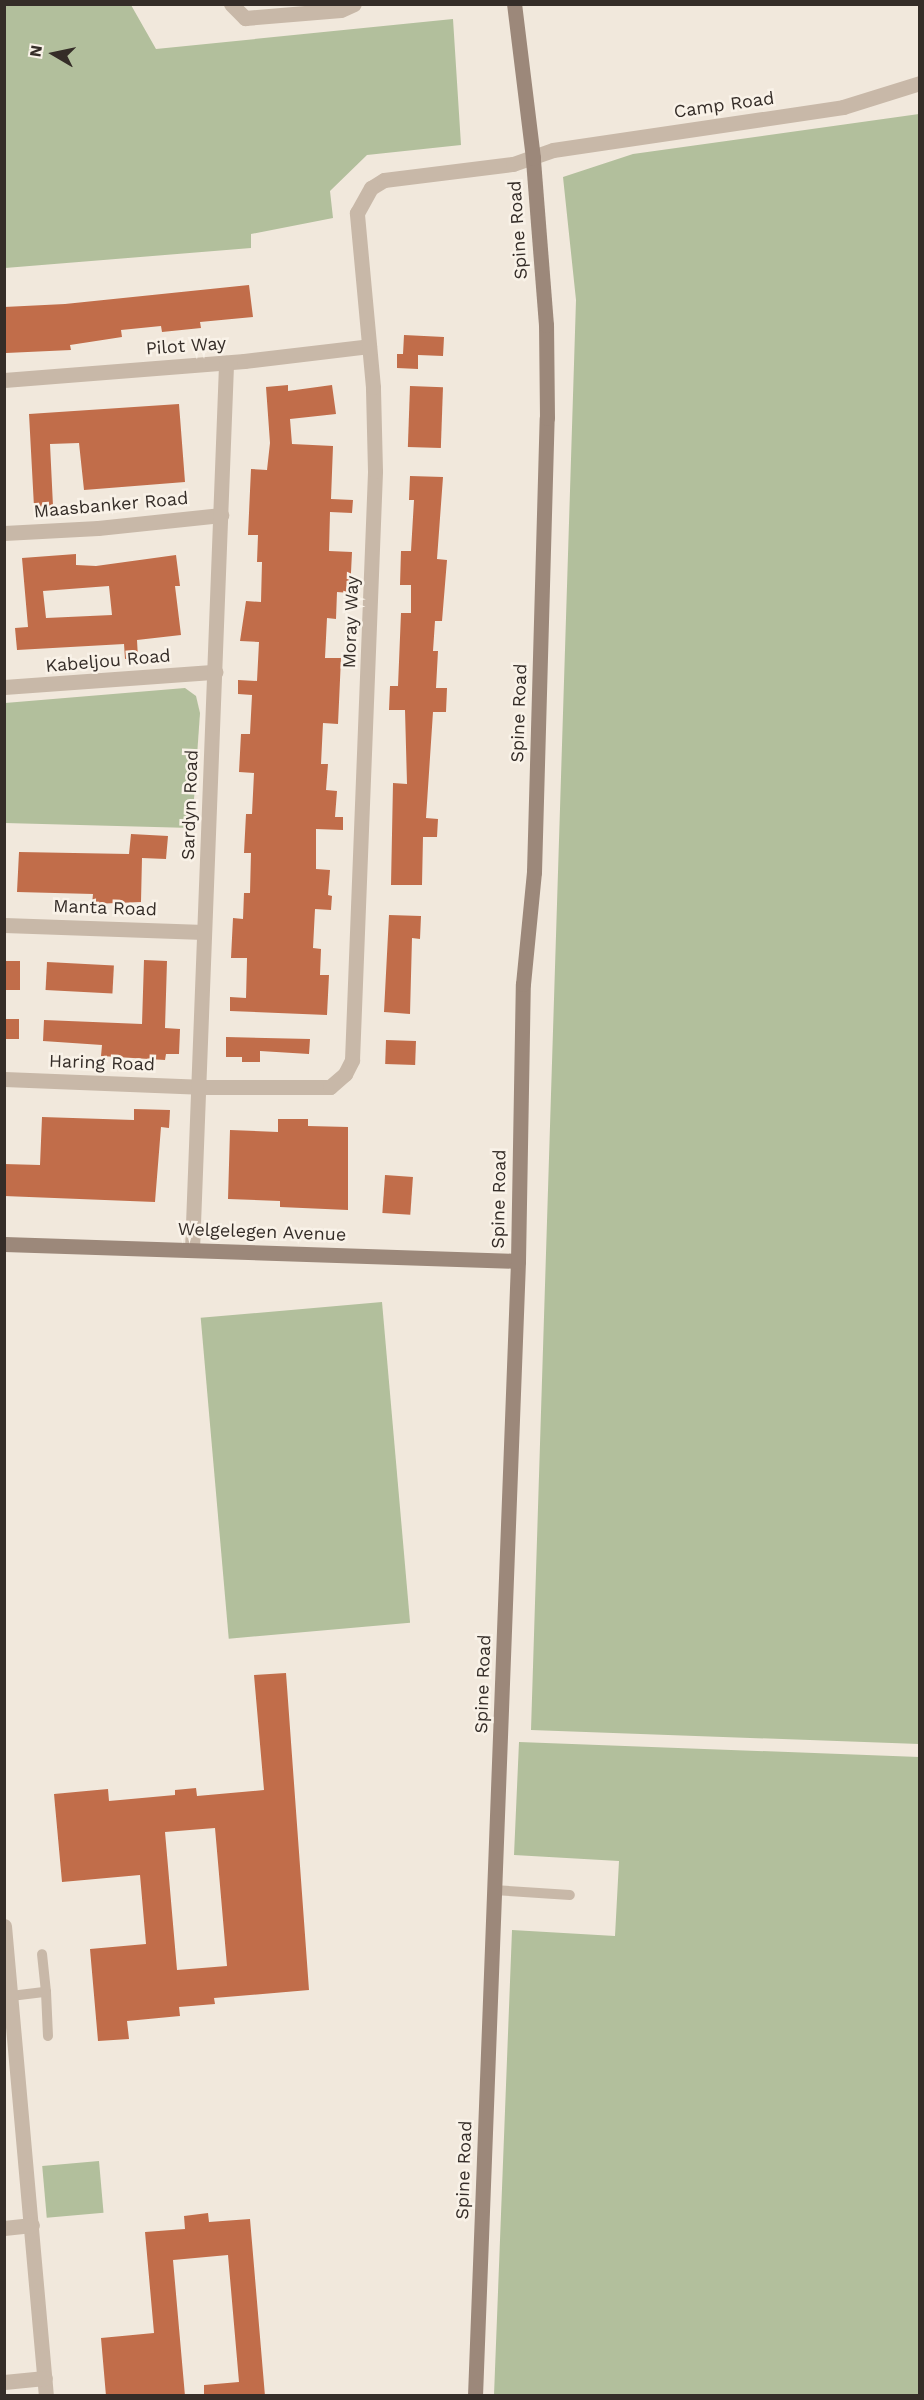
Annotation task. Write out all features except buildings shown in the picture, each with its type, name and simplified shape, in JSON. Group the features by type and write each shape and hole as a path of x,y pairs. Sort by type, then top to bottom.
{"main road":[{"name":"Spine Road","path":"475,2396 518,1261 523,984 534,872 547,418 546,325 532,158 514,4"},
{"name":"Welgelegen Avenue","path":"4,1244 518,1261"}],"street":[{"path":"231,4 245,18 341,10 354,4"},
{"name":"Camp Road","path":"532,158 553,150 843,107 920,84"},
{"name":"Moray Way","path":"199,1087 330,1088 345,1074 352,1060 375,471 369,346 357,213 370,188 384,180 532,158"},
{"name":"Pilot Way","path":"4,380 226,363 369,346"},
{"name":"Sardyn Road","path":"192,1250 226,363"},
{"name":"Maasbanker Road","path":"4,533 98,528 221,515"},
{"name":"Kabeljou Road","path":"4,687 215,672"},
{"name":"Manta Road","path":"4,925 204,932"},
{"name":"Haring Road","path":"4,1079 199,1087"},
{"path":"4,1926 11,1996 11,2072 32,2225 46,2396"},
{"path":"4,2228 32,2225"},
{"path":"4,2382 45,2378"}],"lane":[{"path":"494,1890 570,1895"},
{"path":"42,1954 48,2036"},
{"path":"11,1996 46,1992"}],"green space":[{"path":"5,4 131,5 156,49 453,19 461,145 367,155 330,191 333,218 251,234 251,248 5,268"},
{"path":"919,114 919,1744 531,1730 576,300 563,177 633,154"},
{"path":"185,688 196,696 200,713 192,828 5,823 5,703"},
{"path":"382,1302 410,1623 229,1639 201,1318"},
{"path":"519,1742 919,1757 919,2395 494,2395 512,1930 615,1936 619,1861 514,1855"},
{"path":"99,2161 104,2213 47,2218 42,2166"}]}
